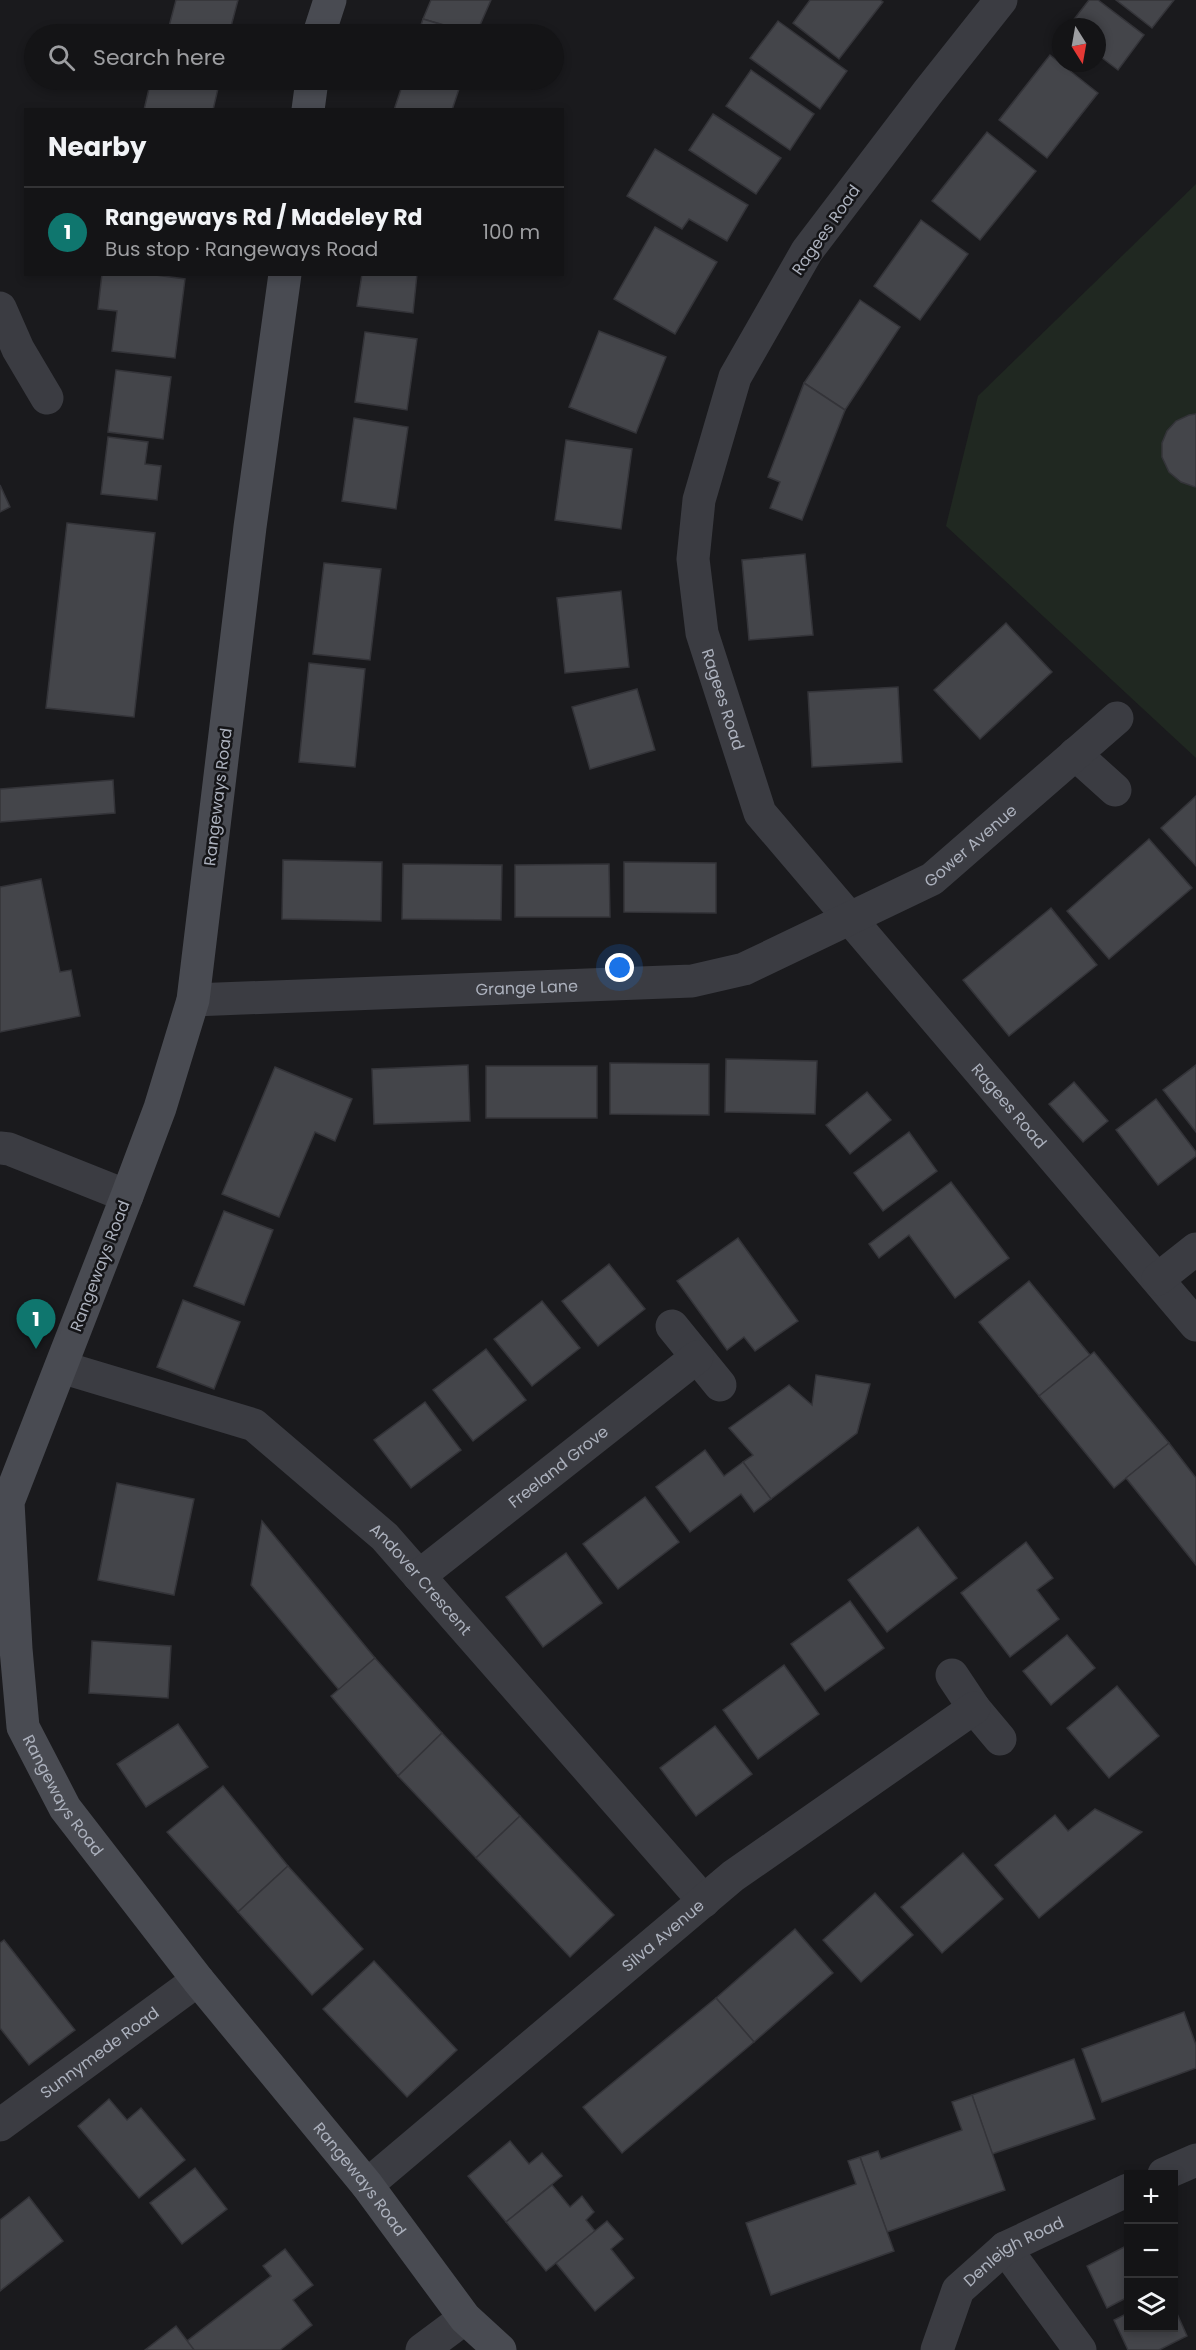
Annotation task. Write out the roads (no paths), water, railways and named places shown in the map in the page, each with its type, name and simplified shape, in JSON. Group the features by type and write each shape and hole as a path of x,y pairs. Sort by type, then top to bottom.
{"street":[{"path":"322,24 330,0"},
{"name":"Ragees Road","path":"1001,0 807,251 735,377 699,500 693,559 702,633 760,813 1196,1325"},
{"path":"308,108 311,90"},
{"name":"Rangeways Road","path":"285,276 250,527 193,1000 160,1108 8,1503 23,1727 65,1808 198,1980 367,2185 465,2318 500,2350"},
{"path":"0,308 9,353 47,398"},
{"name":"Gower Avenue","path":"850,918 932,879 1117,718"},
{"path":"1075,754 1115,790"},
{"name":"Grange Lane","path":"193,1000 692,981 744,969 850,918"},
{"path":"0,1148 9,1149 127,1196"},
{"path":"1158,1279 1196,1250"},
{"path":"672,1326 720,1385"},
{"name":"Freeland Grove","path":"419,1576 697,1357"},
{"name":"Andover Crescent","path":"61,1367 254,1425 385,1538 705,1901"},
{"path":"952,1675 974,1708 1000,1739"},
{"name":"Silva Avenue","path":"367,2185 733,1876 974,1708"},
{"name":"Sunnymede Road","path":"0,2125 198,1980"},
{"path":"1175,2170 1196,2160"},
{"name":"Denleigh Road","path":"938,2350 958,2290 1005,2248 1124,2192"},
{"path":"1005,2248 1080,2350"},
{"path":"422,2350 465,2318"}],"place":[{"name":"Rangeways Rd / Madeley Rd","path":"36,1349"}]}
